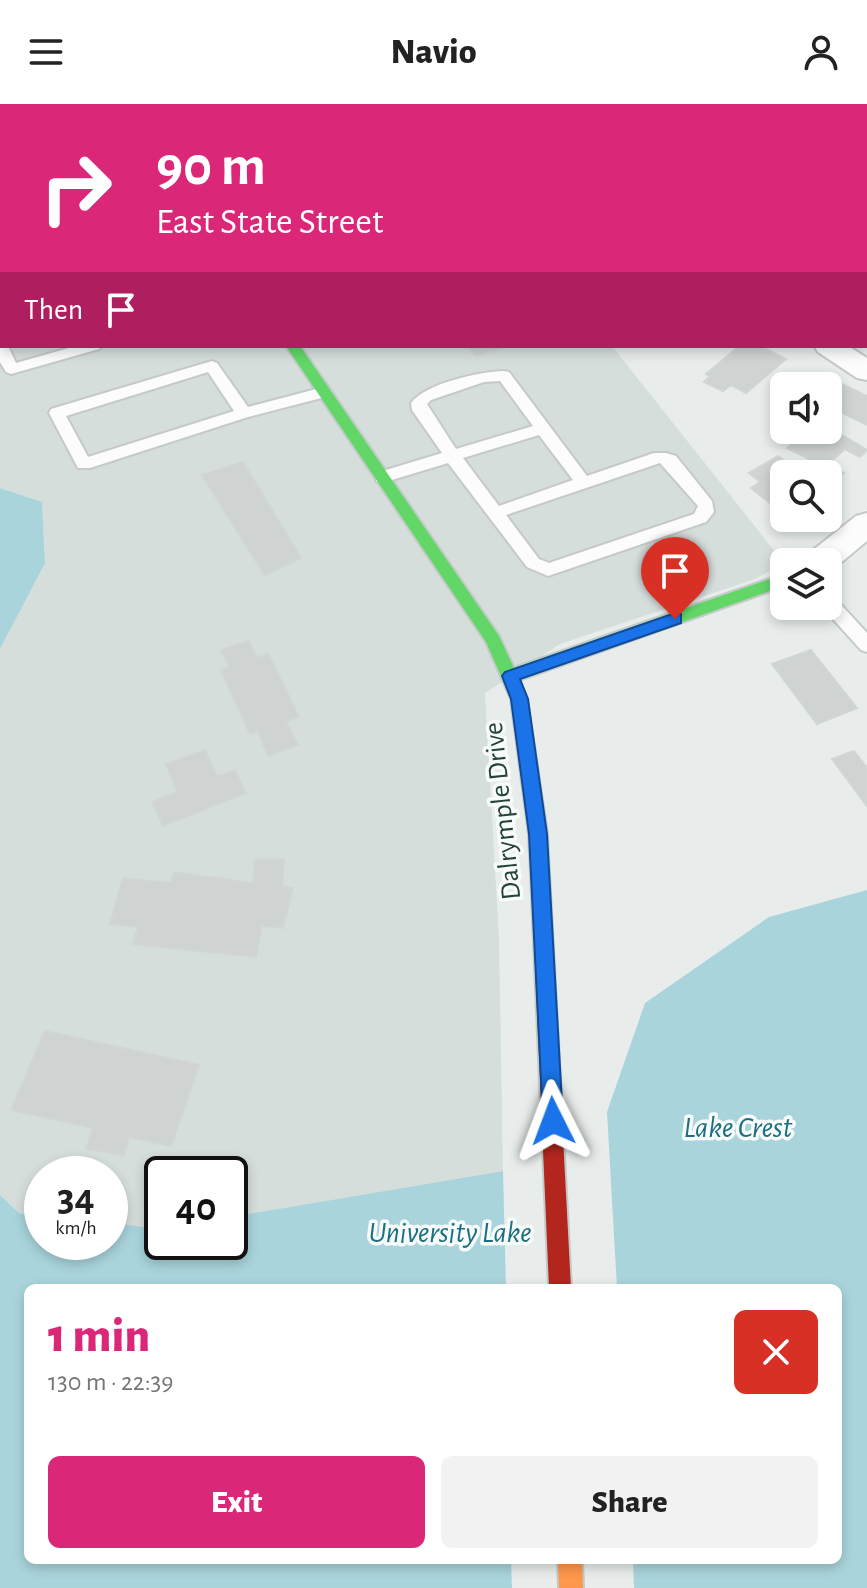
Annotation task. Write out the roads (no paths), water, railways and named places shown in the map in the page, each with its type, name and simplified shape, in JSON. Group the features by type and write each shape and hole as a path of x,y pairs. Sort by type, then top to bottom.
{"street":[{"name":"Dalrymple Drive","path":"294,348 493,640 519,699 538,834 560,1284"},
{"path":"831,348 867,371"},
{"path":"837,548 867,524"},
{"path":"511,676 770,585"},
{"path":"570,1564 571,1588"}],"lane":[{"path":"1,348 11,369 87,348"},
{"path":"244,413 212,366 57,413 84,464 244,413 324,392"},
{"path":"495,513 660,457 670,460 706,505 706,512 686,523 548,570 533,563 495,513 452,456 420,410 419,403 426,396 483,377 504,376 583,482"},
{"path":"382,477 543,428"},
{"path":"842,617 867,645"}],"water":[{"path":"0,488 42,502 45,563 0,649"},
{"name":"Lake Crest","path":"867,890 867,1588 634,1588 633,1564 842,1564 842,1284 617,1284 607,1112 645,1003 769,917"},
{"name":"University Lake","path":"503,1171 506,1284 24,1284 24,1564 511,1564 512,1588 0,1588 0,1195 19,1213 24,1214 24,1260 128,1260 128,1225 144,1227 144,1260 248,1260 248,1214"}]}
